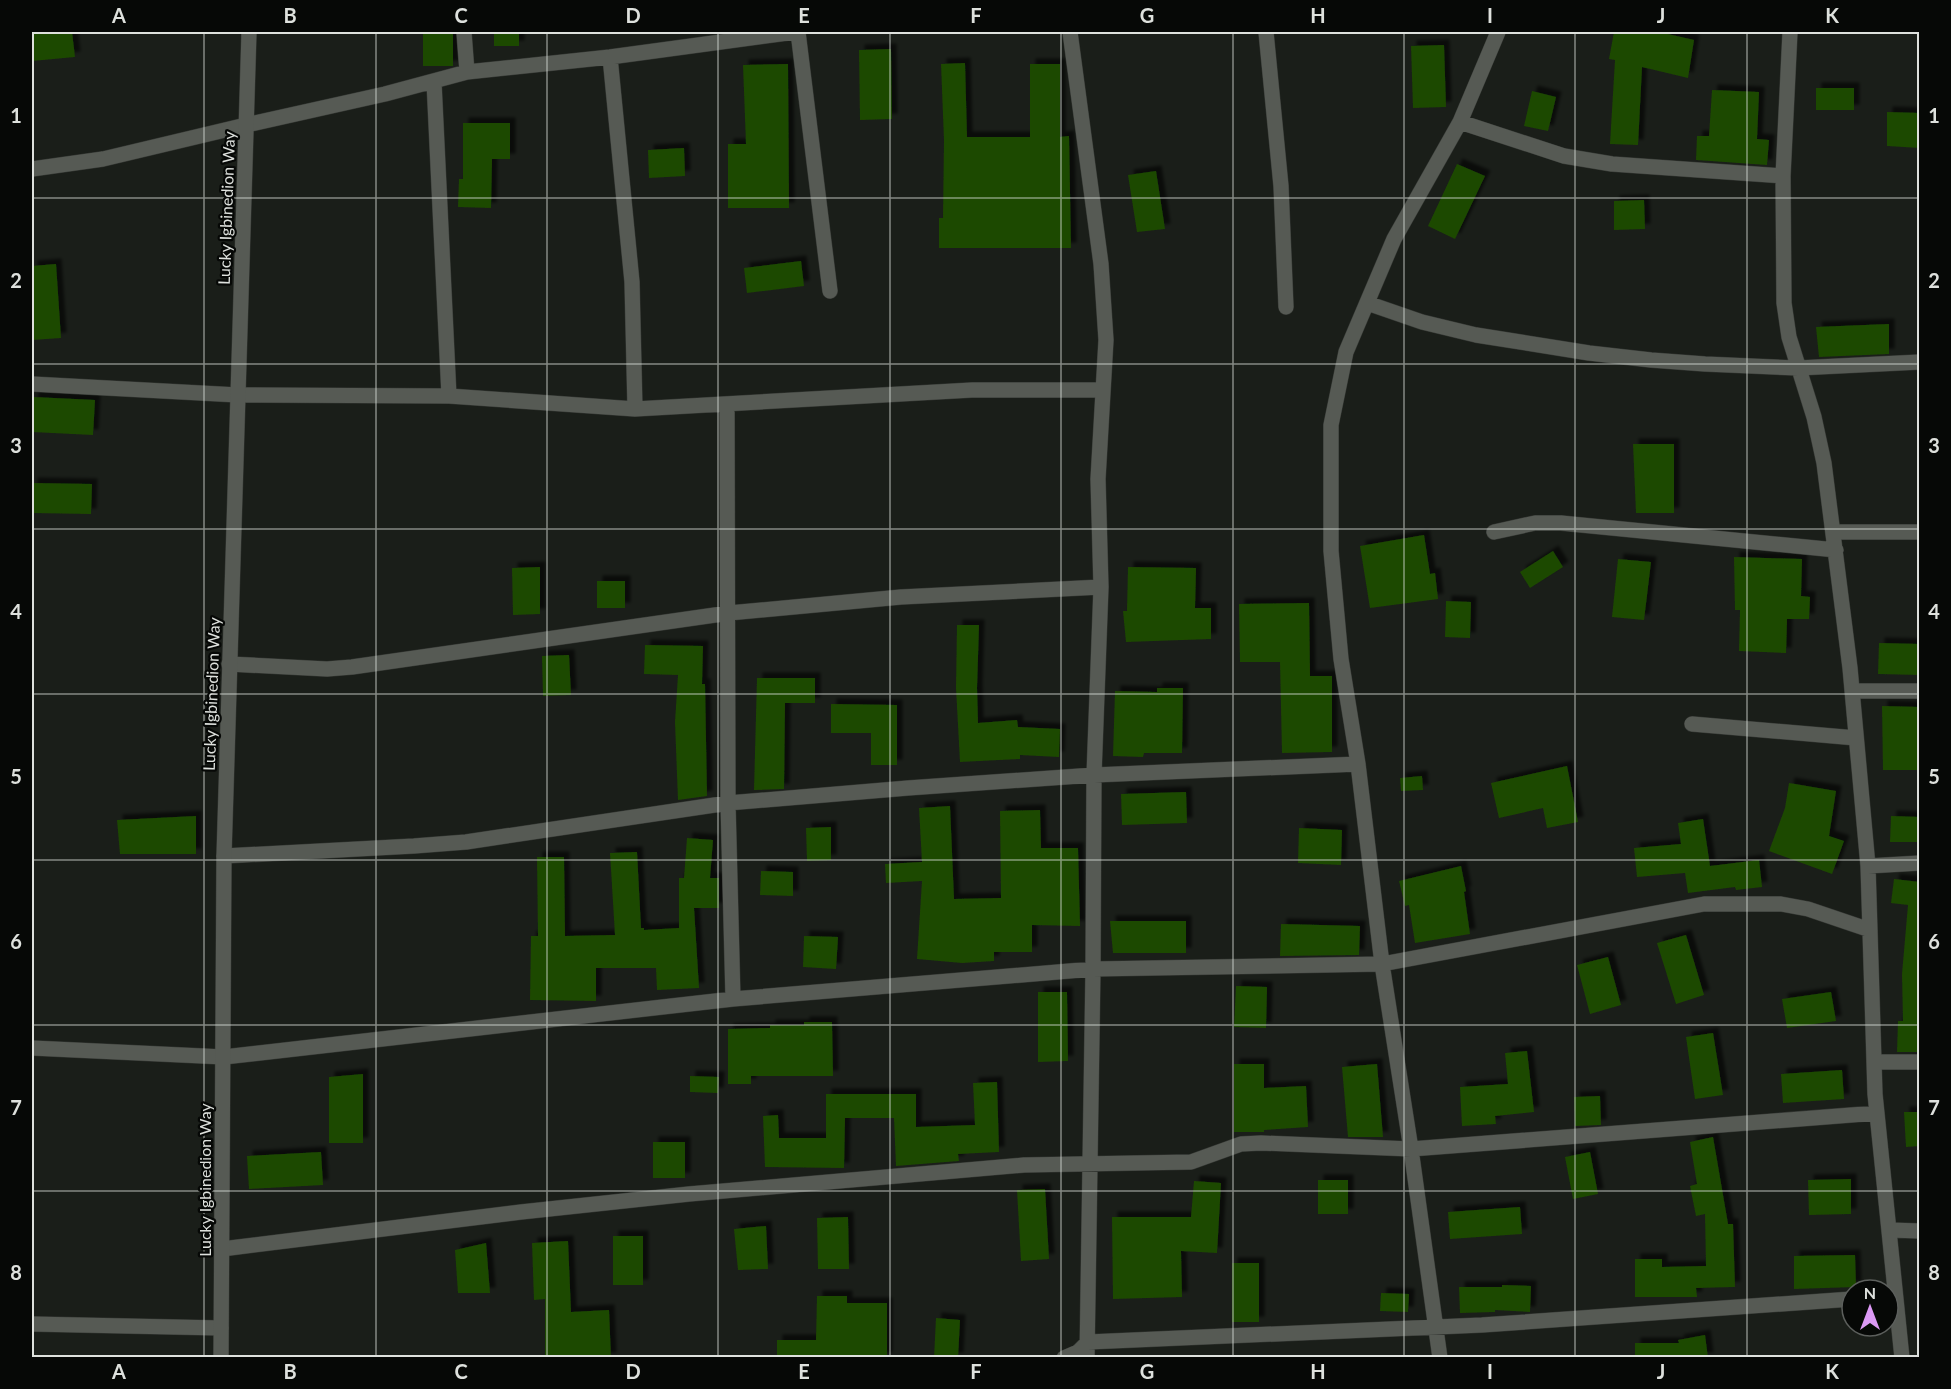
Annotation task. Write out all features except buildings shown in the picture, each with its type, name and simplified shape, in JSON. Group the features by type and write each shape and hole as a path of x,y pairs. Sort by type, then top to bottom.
{"street":[{"name":"Lucky Igbinedion Way","path":"221,1358 224,856 249,32"},
{"path":"464,32 467,72"},
{"path":"32,169 103,159 434,82 467,72 610,57 796,32 830,291"},
{"path":"1070,32 1101,264 1106,340 1098,479 1101,587 1094,775 1094,969 1089,1163 1088,1350"},
{"path":"1266,32 1281,186 1286,306"},
{"path":"1440,1358 1382,964 1358,764 1341,659 1331,551 1331,425 1346,352 1394,239 1460,122 1498,32"},
{"path":"1790,32 1783,176 1784,303 1789,337 1814,417 1821,452 1836,550 1852,691 1868,866 1874,1062 1877,1113 1890,1230 1891,1278"},
{"path":"610,57 632,282 635,409"},
{"path":"434,82 449,396"},
{"path":"1460,122 1573,158 1612,164 1783,176"},
{"path":"1368,303 1422,322 1476,335 1533,345 1651,360 1798,368 1920,362"},
{"path":"32,384 238,395 449,396 635,409 972,390 1102,390"},
{"path":"727,404 728,803 733,999"},
{"path":"1494,532 1535,523 1561,523 1836,550"},
{"path":"1833,532 1920,532"},
{"path":"230,664 327,669 352,667 729,613 901,597 1101,587"},
{"path":"1852,691 1920,691"},
{"path":"1692,724 1856,738"},
{"path":"224,856 466,842 728,803 1094,775 1358,764"},
{"path":"1868,866 1920,864"},
{"path":"32,1048 224,1057 733,999 1094,969 1382,964 1704,904 1781,904 1808,909 1870,930"},
{"path":"1874,1062 1920,1062"},
{"path":"222,1249 689,1194 1024,1165 1191,1162 1241,1144 1411,1149 1877,1113"},
{"path":"1890,1230 1920,1231"},
{"path":"1064,1358 1088,1350 1840,1300"},
{"path":"32,1324 221,1328"},
{"path":"1899,1338 1902,1358"}]}
